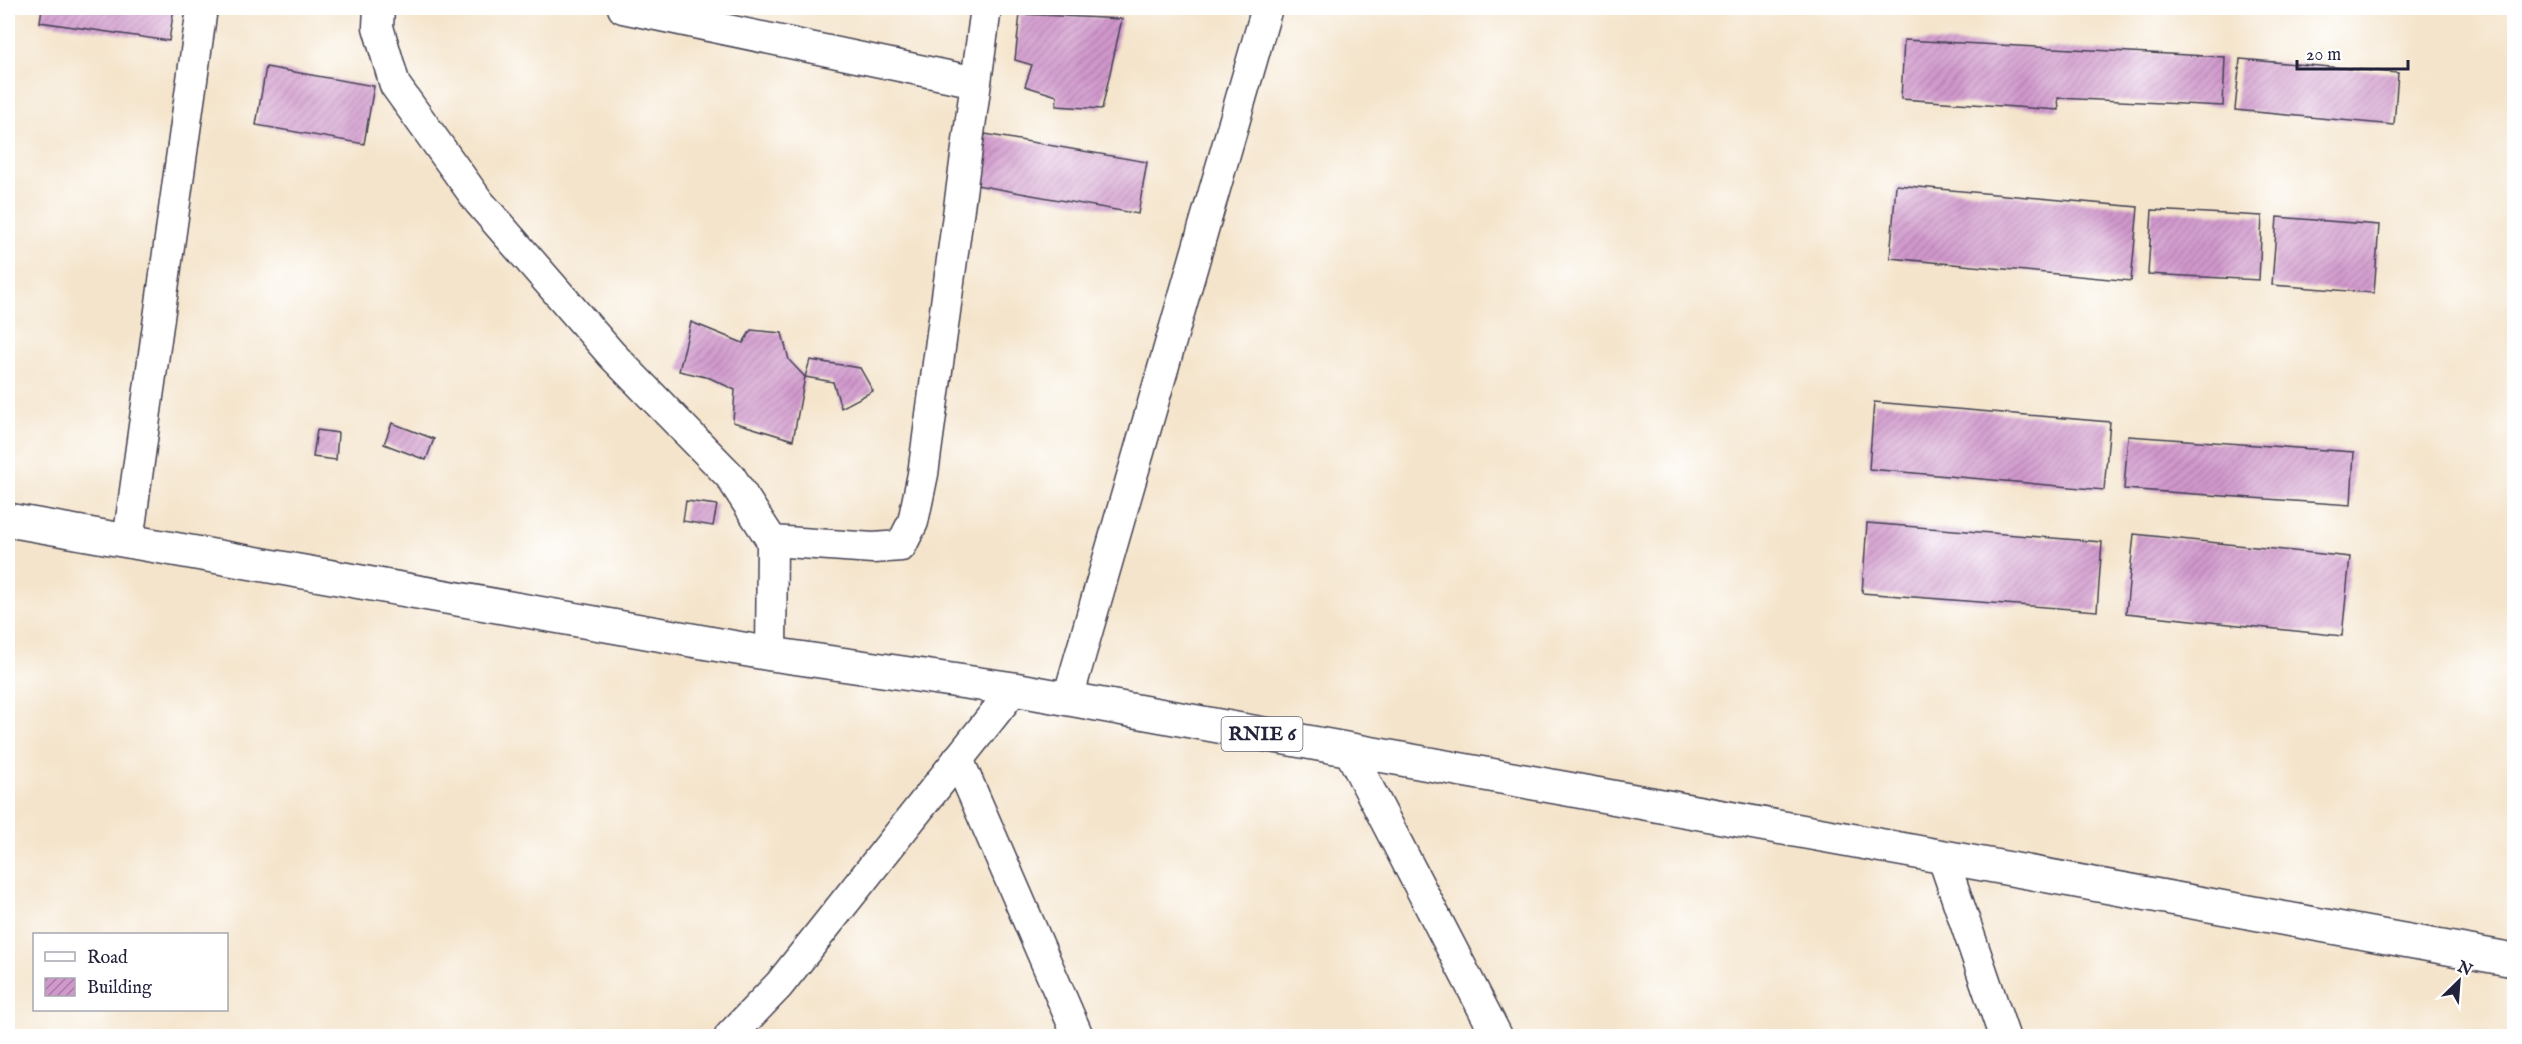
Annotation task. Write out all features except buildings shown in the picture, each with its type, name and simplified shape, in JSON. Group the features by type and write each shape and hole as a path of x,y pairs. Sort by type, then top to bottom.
{"main road":[{"name":"RNIE 6","path":"8,520 771,654 1068,698 2514,960"}],"street":[{"path":"128,541 202,8"},
{"path":"380,8 378,27 395,85 479,202 612,355 730,476 772,541 771,654"},
{"path":"623,8 976,82"},
{"path":"772,541 873,548 901,546 913,522 922,474 986,8"},
{"path":"1068,698 1267,8"},
{"path":"730,1036 778,985 1014,689"},
{"path":"1349,750 1497,1036"},
{"path":"958,759 1078,1036"},
{"path":"1943,858 2004,1036"}]}
